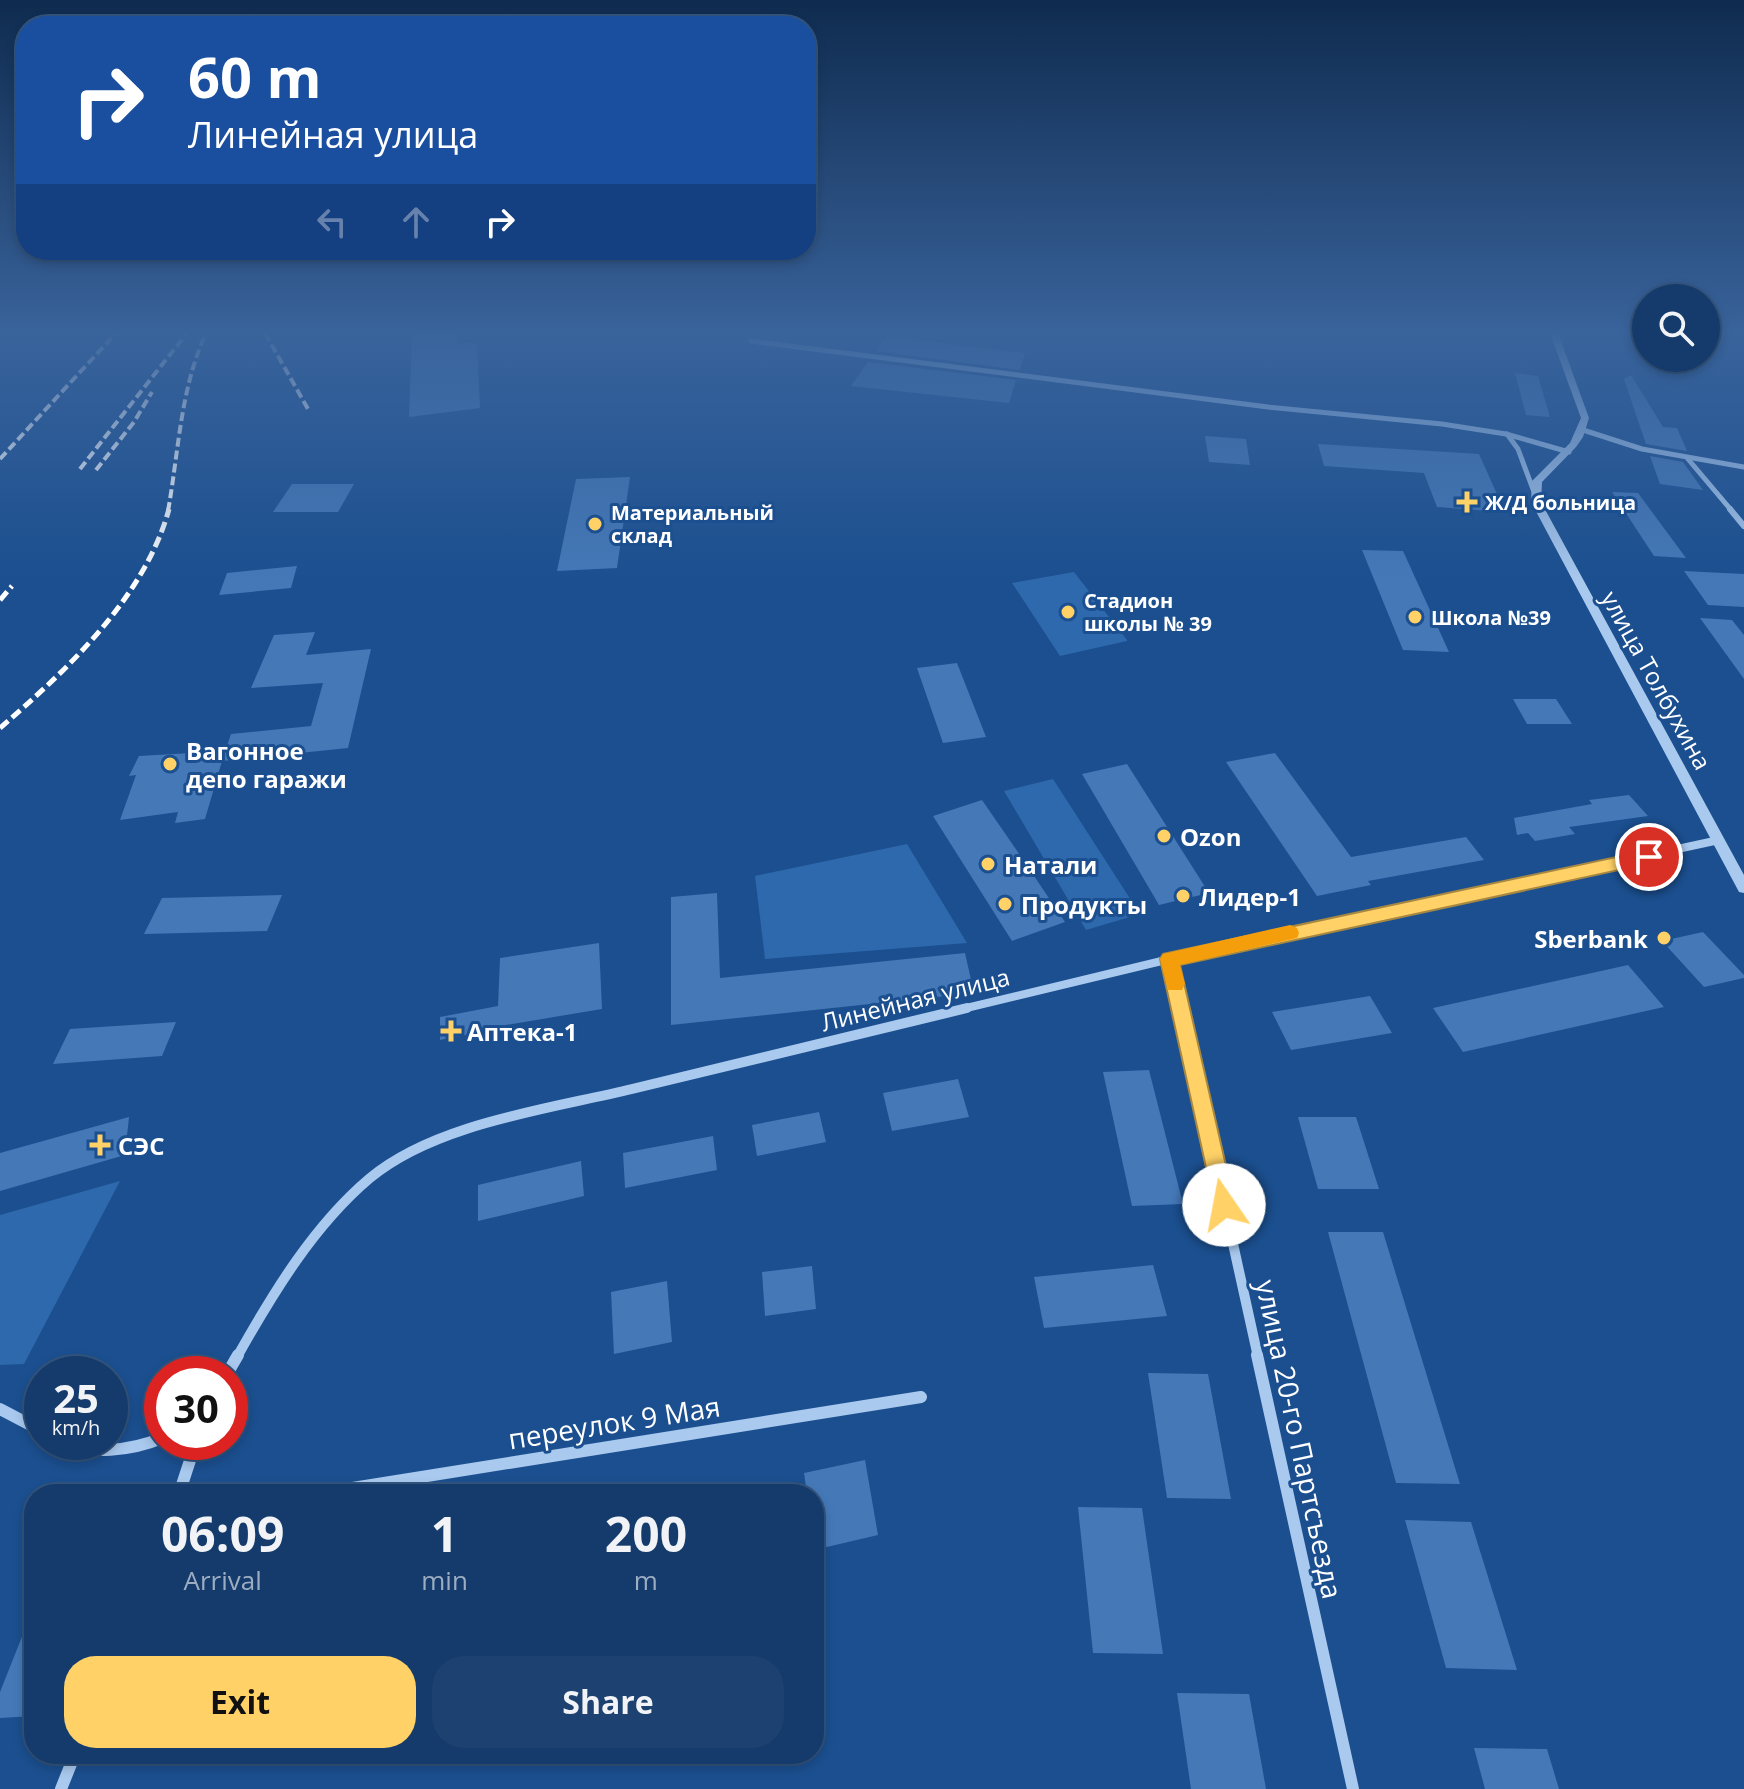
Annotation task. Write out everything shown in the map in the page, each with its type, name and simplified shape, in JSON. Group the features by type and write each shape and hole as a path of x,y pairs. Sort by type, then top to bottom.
{"street":[{"path":"1373,416 1506,434 1569,452"},
{"path":"1534,492 1537,481 1569,452 1583,430 1585,416"},
{"path":"1583,430 1616,444 1744,467"},
{"name":"улица Толбухина","path":"1506,434 1518,449 1539,512 1740,874 1744,888"},
{"path":"1687,459 1744,526"},
{"name":"Линейная улица","path":"238,1356 286,1277 333,1216 393,1161 442,1139 498,1121 1170,959 1719,840"},
{"name":"улица 20-го Партсъезда","path":"1170,959 1353,1789"},
{"name":"переулок 9 Мая","path":"377,1484 921,1397"},
{"path":"0,1409 24,1422"},
{"path":"182,1484 190,1460"},
{"path":"61,1789 71,1764"}],"shaded area":[{"name":"Стадион школы № 39","path":"1074,572 1127,641 1060,656 1012,583"},
{"path":"1053,779 1140,914 1086,930 1004,791"},
{"path":"907,844 967,943 765,959 755,876"},
{"path":"120,1181 28,1356 24,1356 24,1364 0,1365 0,1215"}],"building":[{"path":"1637,416 1657,416 1663,427 1677,428 1687,451 1646,444"},
{"path":"1205,436 1246,439 1250,465 1209,462"},
{"path":"1318,444 1479,454 1505,512 1437,507 1424,473 1324,466"},
{"path":"1650,456 1683,462 1703,490 1660,484"},
{"name":"Материальный склад","path":"630,477 617,568 557,571 576,479"},
{"path":"292,484 354,484 338,512 273,512"},
{"path":"1612,492 1638,493 1686,558 1654,556"},
{"path":"1362,550 1403,551 1449,652 1403,650"},
{"path":"297,566 291,588 219,595 227,573"},
{"path":"1684,571 1744,574 1744,607 1708,605"},
{"path":"1700,618 1732,620 1744,635 1744,679"},
{"path":"315,632 306,655 371,649 348,748 222,761 231,734 311,726 323,683 251,688 274,635"},
{"path":"957,663 986,737 943,743 917,668"},
{"path":"1513,699 1556,699 1572,724 1527,724"},
{"path":"225,751 205,819 175,823 178,812 120,820 136,775 129,776 139,756"},
{"path":"1275,753 1351,857 1466,837 1484,860 1368,881 1371,885 1317,896 1226,762"},
{"path":"1127,764 1209,893 1159,905 1082,774"},
{"path":"1629,795 1648,816 1569,827 1575,834 1535,841 1528,833 1517,835 1514,818 1592,804 1589,800"},
{"path":"982,800 1065,922 1012,941 933,816"},
{"path":"717,893 720,978 965,953 974,993 671,1025 671,897"},
{"path":"282,895 267,931 144,934 162,898"},
{"path":"1703,932 1744,978 1704,987 1662,941"},
{"path":"599,943 602,1009 476,1030 476,1033 440,1040 440,1017 498,1006 500,958"},
{"path":"1628,965 1664,1007 1463,1052 1433,1008"},
{"path":"1370,996 1392,1033 1291,1050 1272,1012"},
{"path":"176,1022 162,1056 53,1064 70,1029"},
{"path":"1149,1070 1183,1204 1132,1206 1103,1072"},
{"path":"958,1079 969,1117 892,1131 883,1093"},
{"path":"819,1112 826,1142 757,1156 752,1125"},
{"path":"129,1117 125,1155 0,1191 0,1153"},
{"path":"1298,1117 1356,1117 1379,1189 1318,1189"},
{"path":"713,1136 717,1170 625,1188 623,1153"},
{"path":"581,1161 584,1196 478,1221 478,1185"},
{"path":"1328,1232 1383,1232 1460,1484 1396,1483"},
{"path":"1153,1265 1167,1316 1044,1328 1034,1277"},
{"path":"812,1266 816,1309 765,1316 762,1272"},
{"path":"667,1281 672,1342 614,1354 611,1292"},
{"path":"1148,1373 1208,1374 1231,1499 1167,1498"},
{"path":"865,1460 878,1535 824,1548 824,1484 806,1484 804,1473"},
{"path":"1078,1507 1142,1508 1163,1654 1093,1653"},
{"path":"1405,1520 1471,1522 1517,1670 1446,1668"},
{"path":"24,1632 24,1717 0,1718 0,1692"},
{"path":"1177,1693 1249,1694 1266,1789 1191,1789"},
{"path":"1474,1748 1547,1749 1559,1789 1485,1789"}],"railway":[{"path":"0,459 39,416"},
{"path":"80,469 121,416"},
{"path":"96,470 137,416"},
{"path":"168,511 182,416"},
{"path":"0,728 77,656 123,602 158,541 169,509"},
{"path":"0,600 12,586"}],"slow traffic":[{"path":"1175,984 1170,959 1290,933"}],"place":[{"name":"Ж/Д больница","path":"1467,502"},
{"name":"Материальный склад","path":"595,524"},
{"name":"Стадион школы № 39","path":"1068,612"},
{"name":"Школа №39","path":"1415,617"},
{"name":"Вагонное депо гаражи","path":"170,764"},
{"name":"Ozon","path":"1164,836"},
{"name":"Натали","path":"988,864"},
{"name":"Лидер-1","path":"1183,896"},
{"name":"Продукты","path":"1005,904"},
{"name":"Sberbank","path":"1664,938"},
{"name":"Аптека-1","path":"451,1031"},
{"name":"СЭС","path":"100,1145"}],"route":[{"path":"1224,1205 1170,959 1649,857"}]}
